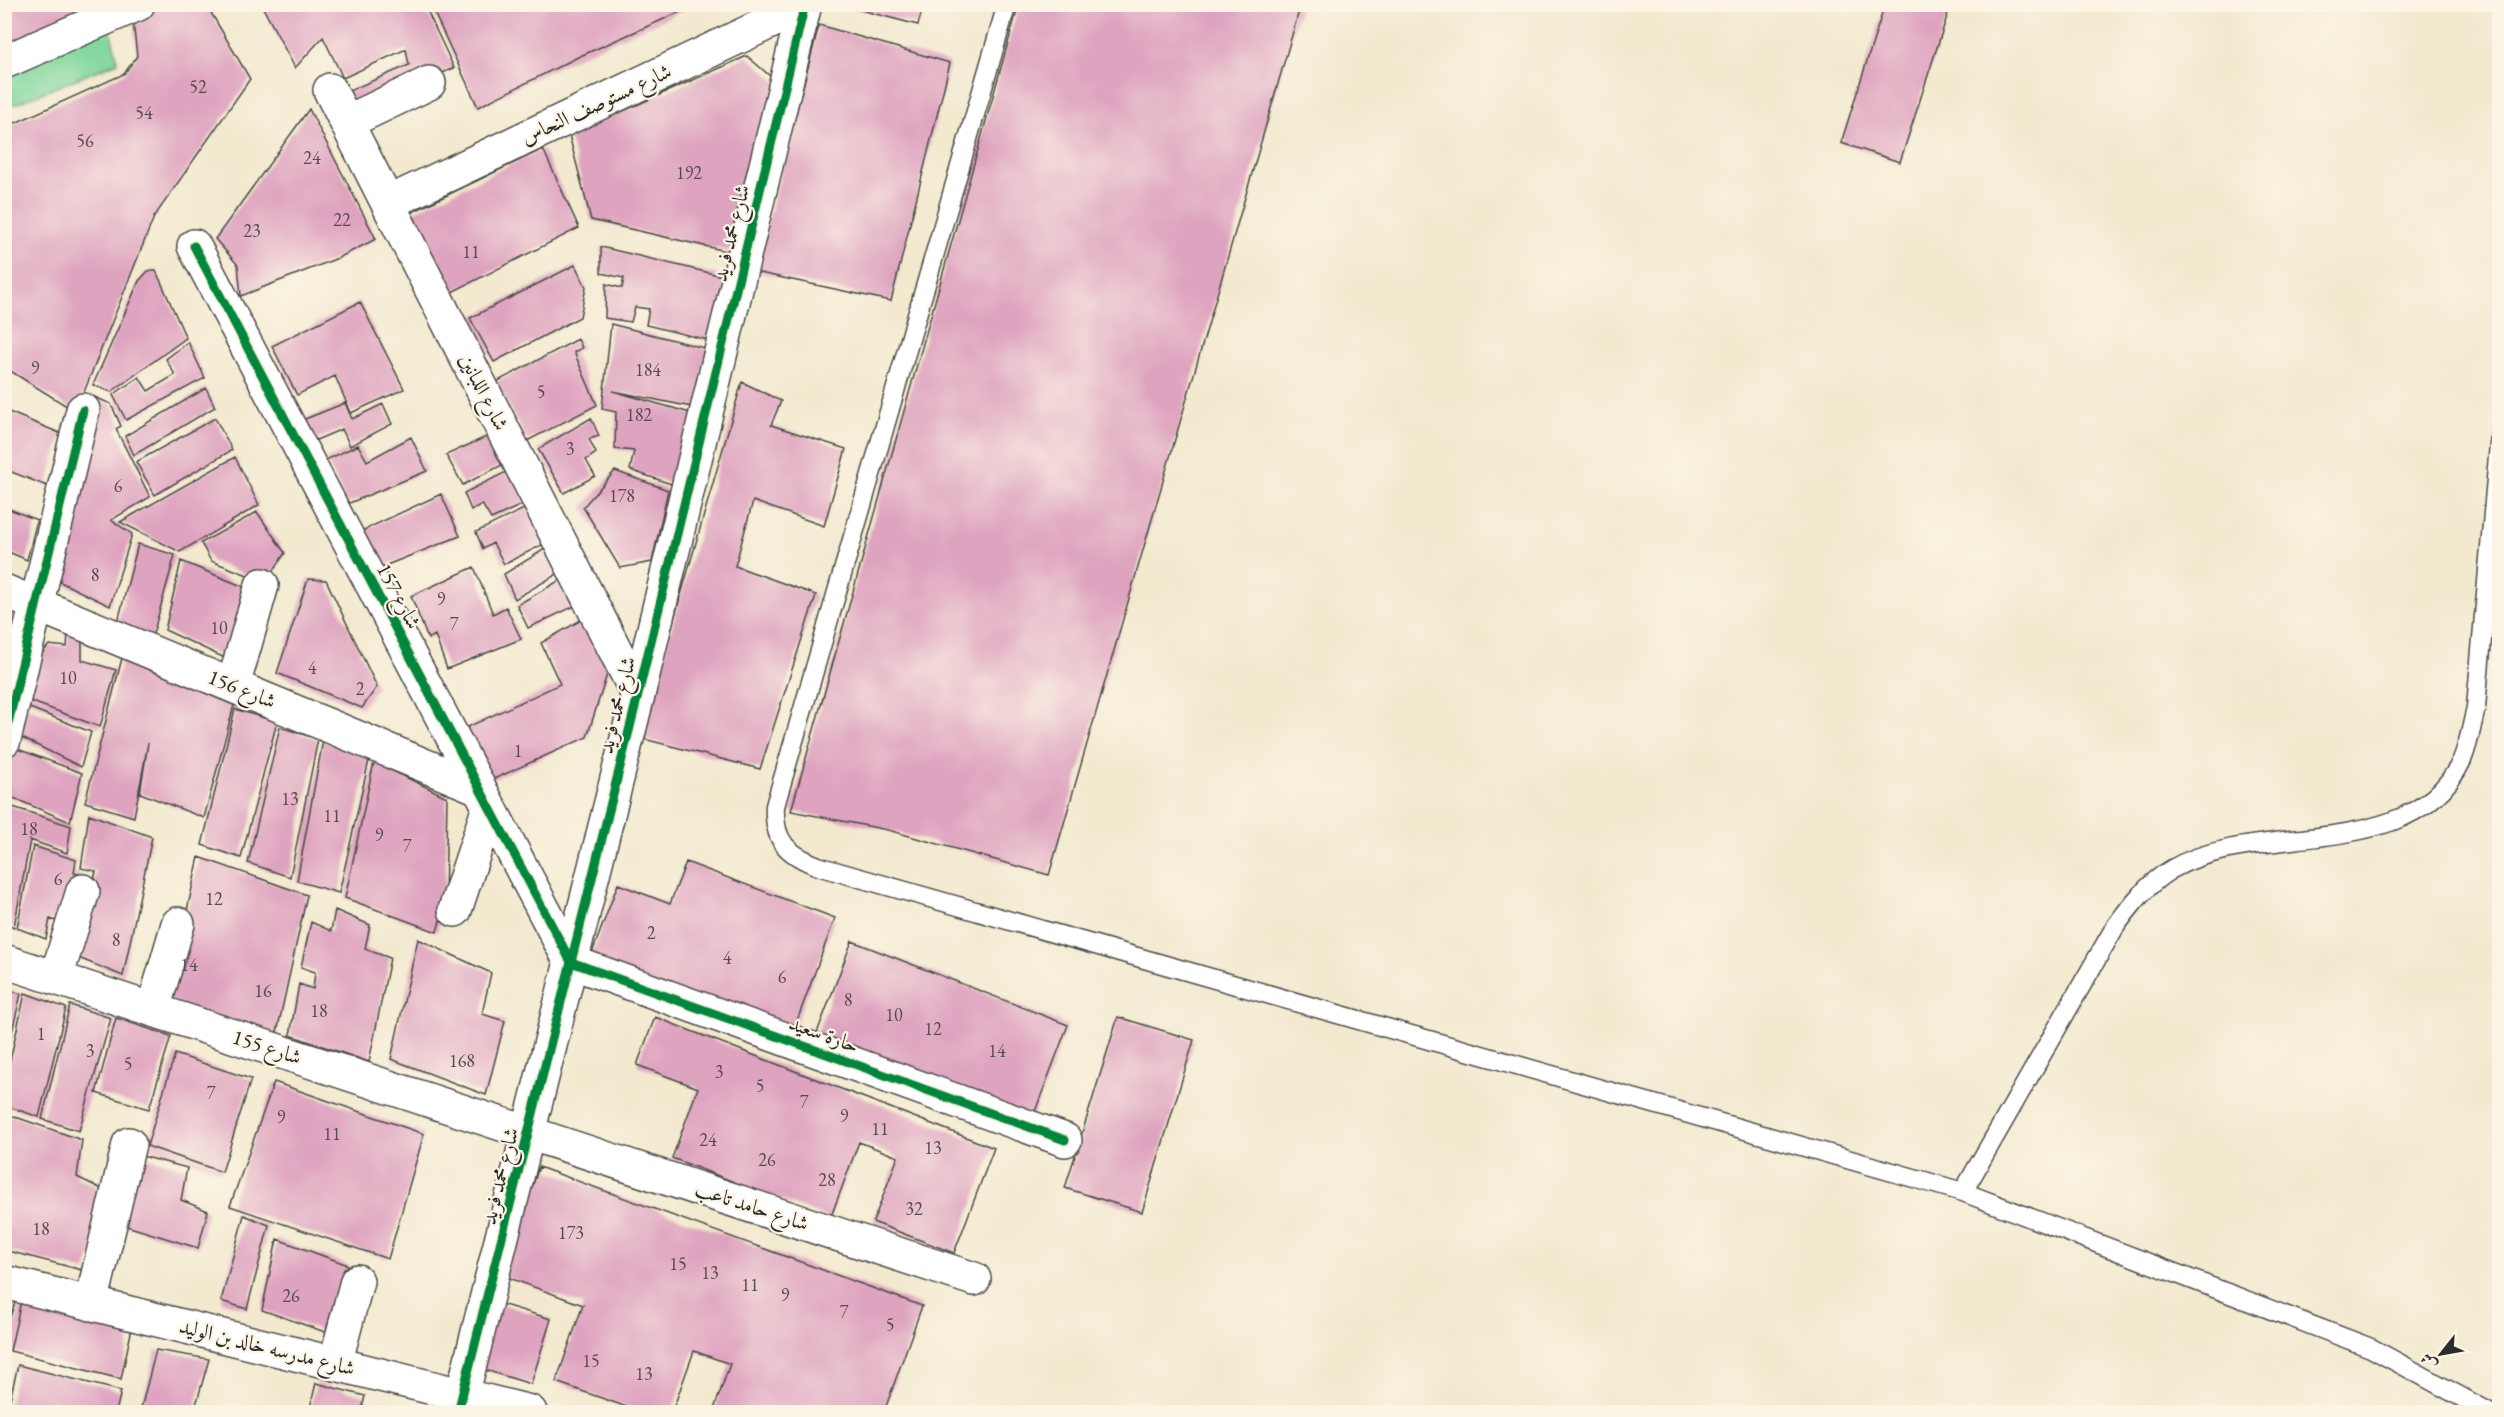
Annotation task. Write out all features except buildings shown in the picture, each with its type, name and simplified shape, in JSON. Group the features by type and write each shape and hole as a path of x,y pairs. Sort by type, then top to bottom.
{"street":[{"path":"4,62 138,4"},
{"name":"شارع مستوصف النحاس","path":"388,203 805,5"},
{"name":"شارع محمد فريد","path":"460,1404 638,694 805,5"},
{"path":"347,122 429,83"},
{"name":"شارع اللبانين","path":"330,90 638,694"},
{"name":"شارع 157","path":"194,246 571,963"},
{"path":"5,732 83,410"},
{"path":"233,686 262,585"},
{"name":"شارع 156","path":"4,591 233,686 484,797"},
{"path":"454,910 484,797"},
{"path":"57,978 82,891"},
{"path":"153,1010 178,924"},
{"name":"شارع 155","path":"4,961 529,1133"},
{"name":"حارة سعيد","path":"571,963 1065,1140"},
{"name":"شارع حامد تاعب","path":"529,1133 974,1279"},
{"path":"91,1304 129,1144"},
{"path":"335,1364 357,1281"},
{"name":"شارع مدرسه خالد بن الوليد","path":"4,1282 335,1364 460,1404 530,1413"}],"lane":[{"path":"1006,4 775,806 777,833 794,855 821,867 1963,1192 2371,1348 2489,1413"},
{"path":"1963,1192 2115,927 2130,905 2149,886 2170,870 2220,849 2377,827 2404,818 2427,803 2447,784 2462,760 2471,734 2476,707 2499,433"}],"green space":[{"path":"104,5 118,62 5,108 5,41"}],"cycle path":[{"path":"458,1412 638,695 805,4"},
{"path":"194,246 571,962 1065,1140"},
{"path":"4,740 83,410"}]}
